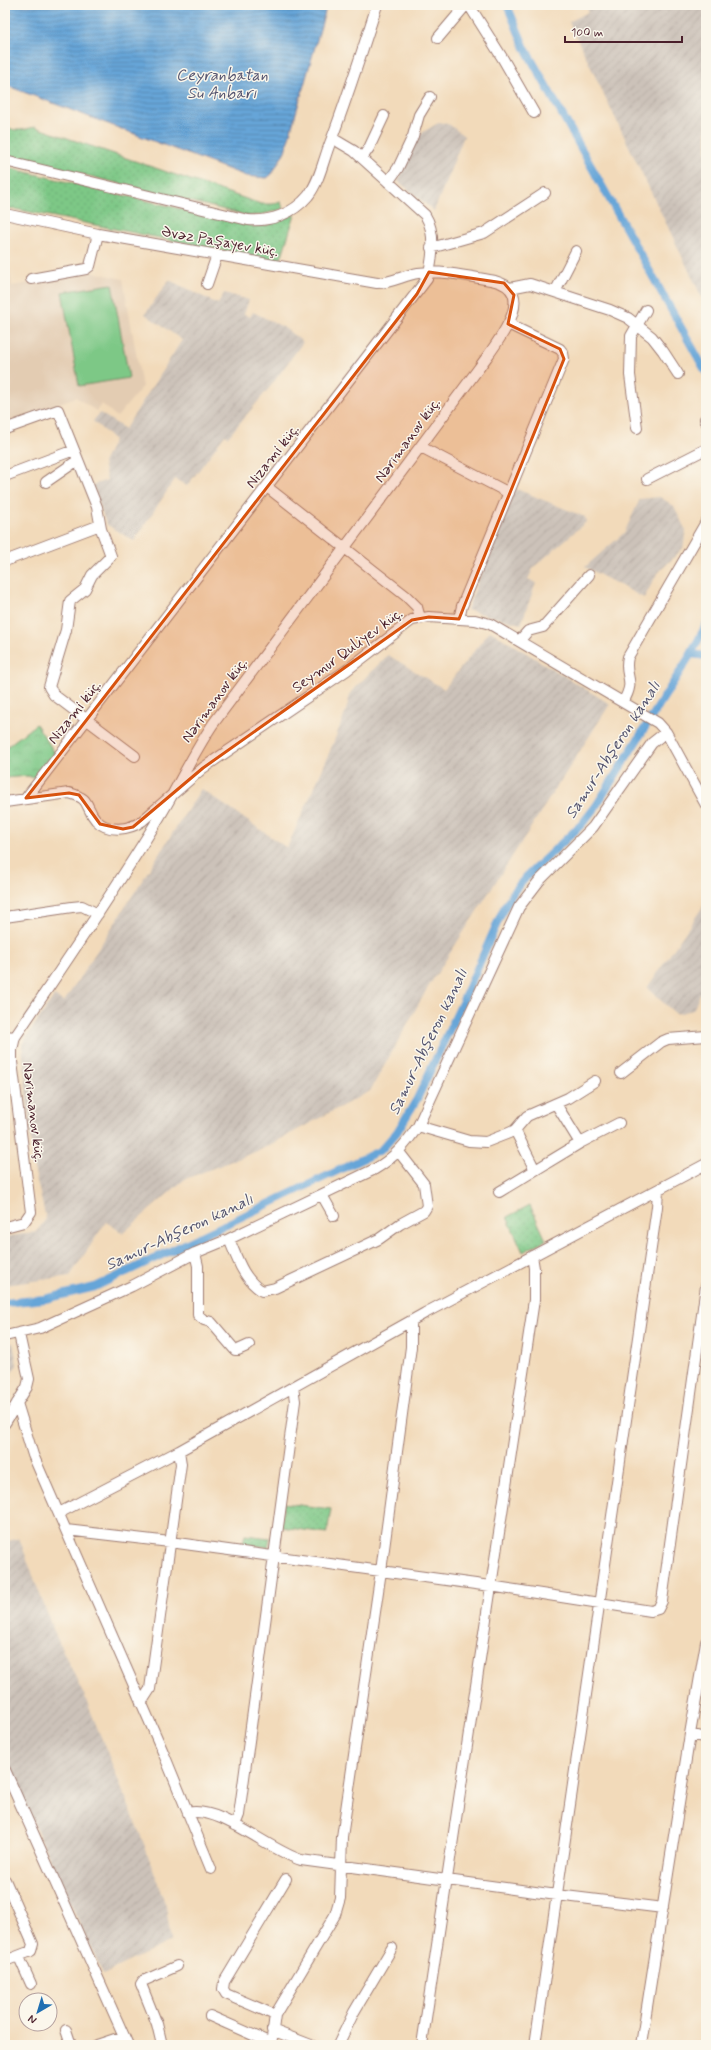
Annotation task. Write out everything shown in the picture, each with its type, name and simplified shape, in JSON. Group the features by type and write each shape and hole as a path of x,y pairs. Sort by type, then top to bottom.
{"street":[{"path":"5,161 257,221 275,218 287,212 308,196 316,182 377,5"},
{"path":"438,38 467,5 503,59 534,112"},
{"path":"388,182 398,168 413,136 419,115 430,97"},
{"path":"362,158 369,148 384,116"},
{"name":"Nizami küç.","path":"26,798 417,294 429,272 431,229 425,215 362,158 344,144 332,138"},
{"path":"431,248 484,233 545,193"},
{"name":"Əvəz Paşayev küç.","path":"5,214 98,234 377,283 393,281 411,274 429,272"},
{"path":"31,279 86,269 90,266 98,234"},
{"path":"555,292 576,251"},
{"path":"207,284 216,255"},
{"path":"429,272 495,280 504,283 510,288 530,284 610,310 628,318 652,337 664,351 678,374"},
{"name":"Nərimanov küç.","path":"5,1227 24,1222 31,1212 10,1036 98,914 157,822 193,755 213,724 421,447 508,324 515,302 514,295 510,288"},
{"path":"637,428 630,361 632,336 646,310"},
{"path":"459,619 462,606 564,358 560,349 508,324"},
{"path":"5,430 58,410 97,507 100,526 111,556 90,578 85,590 70,601 66,630 49,687 54,695 135,756"},
{"path":"421,447 509,493"},
{"path":"647,479 706,449"},
{"path":"5,476 76,455"},
{"path":"46,482 76,455"},
{"path":"267,487 406,596 417,607 420,618"},
{"path":"623,702 630,687 627,667 628,657 706,522"},
{"path":"5,561 100,526"},
{"path":"520,640 528,631 542,627 589,575"},
{"name":"Seymur Quliyev küç.","path":"171,796 204,768 347,670 412,620 420,618 459,619 490,624 520,640 658,723 666,732 706,804"},
{"path":"5,1336 40,1328 132,1286 195,1253 228,1239 375,1169 389,1161 399,1152 418,1126 519,907 539,881 593,828 652,743 666,732"},
{"path":"5,802 69,793 79,795 86,801 94,818 100,824 108,827 123,829 133,827 142,821 171,796"},
{"path":"5,917 72,906 82,906 98,914"},
{"path":"620,1073 661,1042 668,1039 706,1036"},
{"path":"418,1126 479,1143 486,1142 515,1130 527,1116 556,1104 595,1081"},
{"path":"556,1104 580,1143"},
{"path":"499,1192 580,1143 619,1123"},
{"path":"515,1130 534,1170"},
{"path":"228,1239 246,1276 253,1285 262,1291 275,1288 379,1239 400,1224 424,1211 427,1206 424,1184 399,1152"},
{"path":"59,1513 179,1451 412,1321 706,1164"},
{"path":"535,2045 656,1215 658,1190"},
{"path":"322,1195 334,1216"},
{"path":"195,1253 198,1266 198,1314 204,1320 211,1322 235,1350 249,1345"},
{"path":"422,2045 534,1300 534,1268 532,1256"},
{"path":"66,1530 170,1542 490,1586 651,1611 658,1609 662,1601 706,1286"},
{"path":"210,2016 271,2044 275,2015 338,1907 341,1885 342,1837 381,1572 411,1347 412,1321"},
{"path":"5,1422 17,1403 29,1379 18,1334"},
{"path":"235,1825 239,1814 273,1557 296,1401 293,1387"},
{"path":"17,1403 33,1455 163,1752 211,1869"},
{"path":"141,1703 150,1689 181,1464 179,1451"},
{"path":"641,2045 690,1734 701,1699 706,1642"},
{"path":"690,1734 706,1738"},
{"path":"5,1770 126,2040 97,2045"},
{"path":"188,1813 201,1812 235,1825 287,1856 341,1866 663,1908"},
{"path":"275,2015 226,1994 223,1989 224,1982 286,1879"},
{"path":"5,1880 33,1944 31,1951 5,1962"},
{"path":"338,2045 354,2012 392,1948"},
{"path":"19,1956 30,1984"},
{"path":"162,2045 157,2024 141,1984 177,1966"},
{"path":"66,2030 71,2045"},
{"path":"272,2030 312,2045"}],"highlighted area":[{"path":"429,272 504,283 514,295 508,324 560,349 564,359 459,619 429,617 412,620 203,768 133,827 123,829 100,824 79,795 69,793 26,798 417,294"}],"shaded area":[{"path":"587,5 706,5 706,306 569,22 588,12"},
{"path":"440,122 450,125 464,136 434,211 398,181 418,135"},
{"path":"5,250 7,251 12,286 93,272 123,279 142,387 117,417 102,404 96,411 76,397 5,423"},
{"path":"169,280 218,304 224,293 249,300 244,314 250,317 253,312 283,327 303,342 270,387 228,437 225,435 187,486 175,479 134,541 106,524 93,485 107,480 103,463 114,440 93,421 100,413 125,429 182,340 145,314"},
{"path":"514,488 585,517 586,522 534,567 528,579 536,583 521,624 467,610"},
{"path":"660,497 674,506 686,531 683,548 657,574 644,598 585,567 624,533 640,499"},
{"path":"490,631 610,704 427,989 370,1091 260,1150 185,1179 123,1233 106,1222 70,1276 5,1285 5,1237 36,1232 46,1219 33,1164 22,1044 54,996 64,1002 201,789 287,848 323,768 345,714 351,692 388,655 444,689"},
{"path":"706,902 706,981 693,1010 676,1014 647,988"},
{"path":"5,1343 13,1343 17,1365 5,1382"},
{"path":"19,1538 54,1632 85,1697 144,1844 166,1906 171,1941 103,1974 5,1761 5,1542"}],"green space":[{"path":"5,124 15,130 35,127 261,204 281,202 283,209 260,215 249,216 5,155"},
{"path":"5,167 253,226 265,226 295,214 280,262 5,207"},
{"path":"112,284 129,378 79,386 62,292"},
{"path":"36,724 55,753 34,778 28,776 5,778 5,748"},
{"path":"530,1205 546,1240 523,1252 507,1217"},
{"path":"284,1503 331,1509 327,1533 281,1527"},
{"path":"245,1535 270,1538 268,1547 243,1544"}],"water":[{"name":"Ceyranbatan Su Anbarı","path":"5,5 327,5 285,151 272,174 267,178 246,176 5,85"}],"waterway":[{"path":"507,5 525,48 706,372"},
{"name":"Samur-Abşeron kanalı","path":"5,1303 45,1299 95,1287 381,1150 397,1132 417,1099 503,910 514,891 526,877 582,824 596,806 691,654 706,625"},
{"path":"691,654 706,656"}]}
